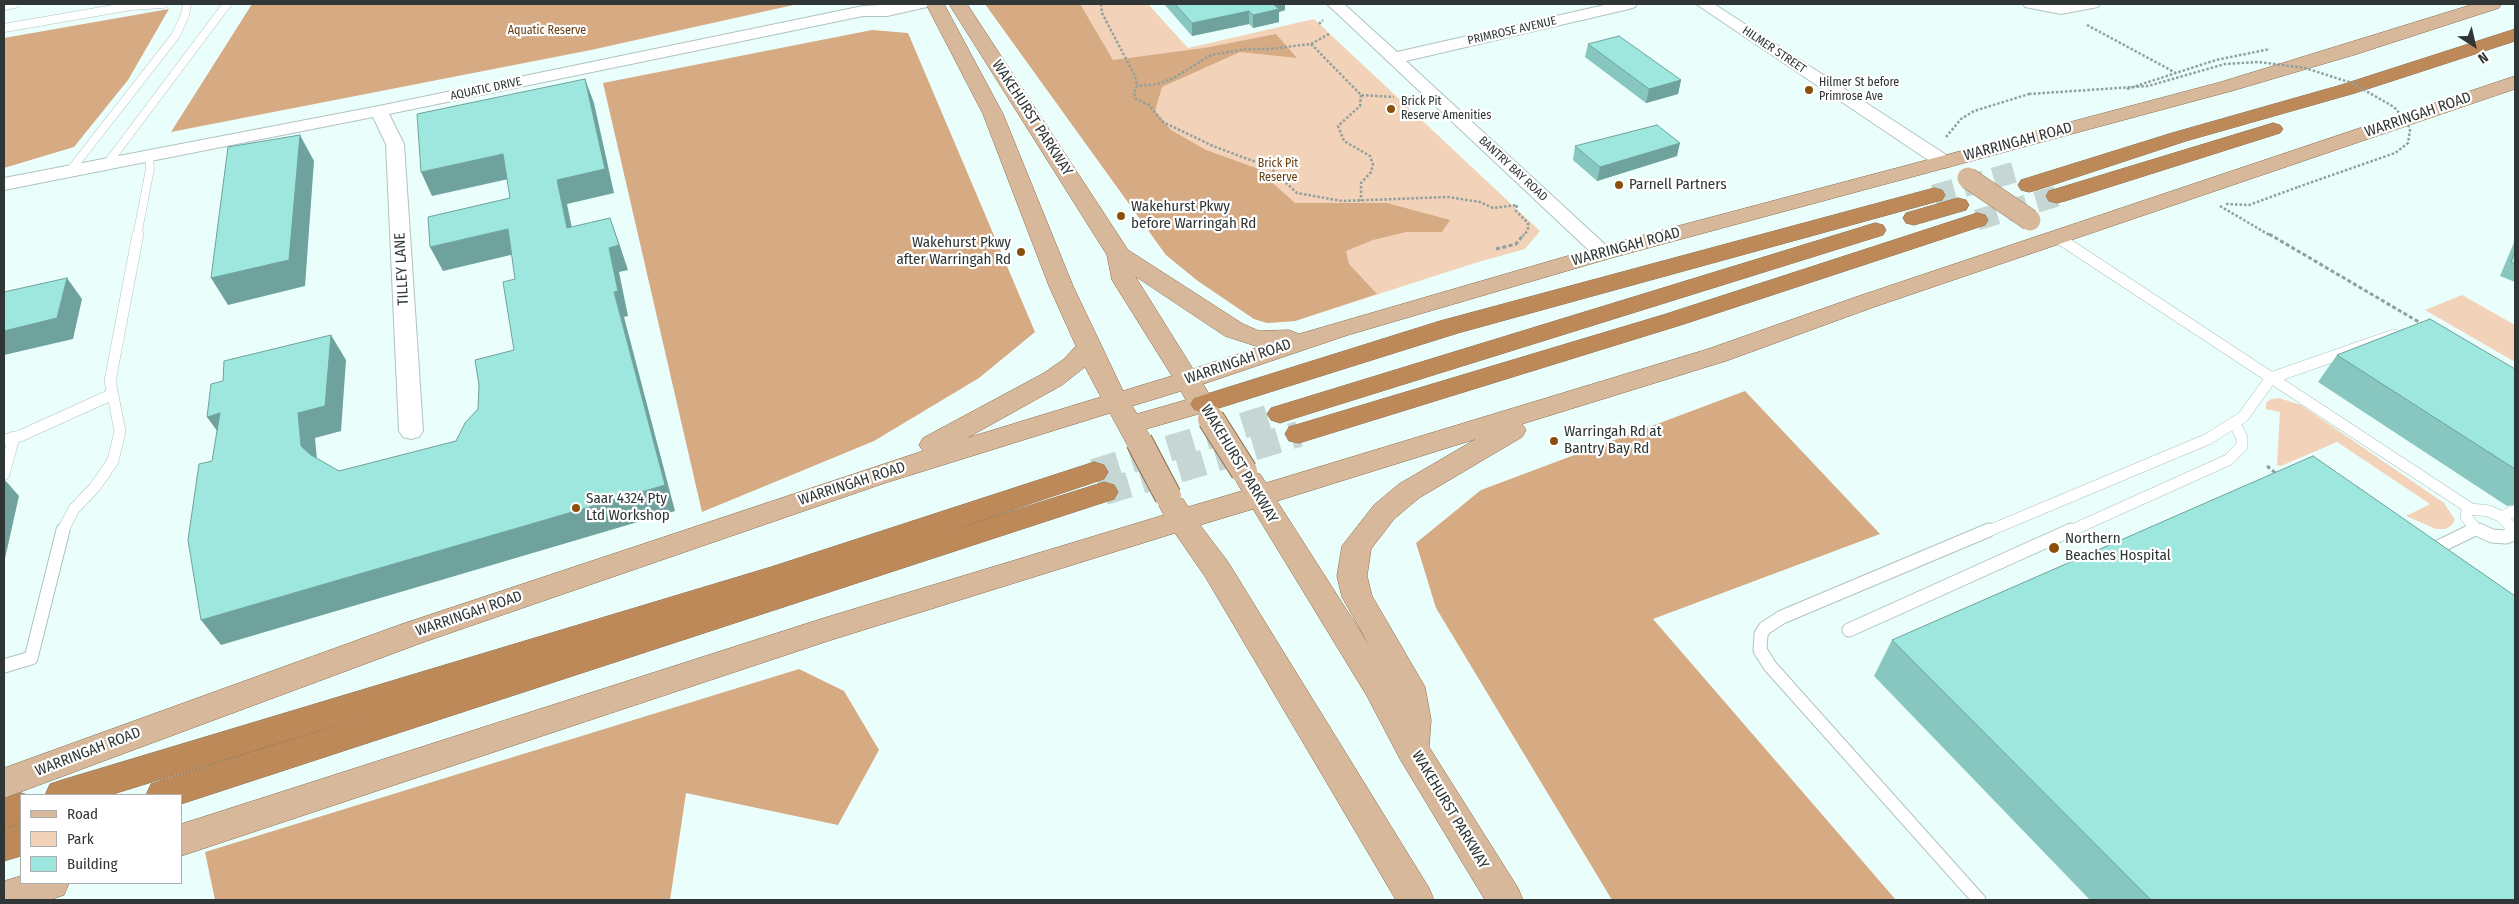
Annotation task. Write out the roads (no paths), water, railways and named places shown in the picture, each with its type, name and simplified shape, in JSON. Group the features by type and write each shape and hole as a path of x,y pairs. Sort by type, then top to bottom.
{"highway":[{"path":"2024,178 2348,89 2515,35"},
{"name":"WARRINGAH ROAD","path":"2057,196 2515,53"},
{"path":"1207,412 1459,324 1934,195"},
{"path":"1280,414 1958,205"},
{"path":"1299,434 1685,316 1977,220"},
{"name":"WARRINGAH ROAD","path":"65,794 776,577 1099,482 165,794"},
{"path":"4,813 20,808"},
{"path":"4,845 20,840"}],"main road":[{"name":"WAKEHURST PARKWAY","path":"935,4 993,114 1061,286 1116,402 1174,508 1214,566 1416,900"},
{"name":"WAKEHURST PARKWAY","path":"958,4 1119,256 1124,280 1378,687 1412,748 1505,900"},
{"name":"WARRINGAH ROAD","path":"4,783 413,633 875,476 1187,380 1339,329 1603,253 2256,78 2492,4"},
{"name":"WARRINGAH ROAD","path":"182,840 824,630 1174,508 1251,484 1531,413 1717,355 1865,302 2515,82"},
{"path":"1944,162 2057,237"},
{"path":"1119,256 1216,319 1254,338 1278,340 1339,329"},
{"path":"875,476 1053,380 1073,366 1089,346"},
{"name":"WARRINGAH ROAD","path":"1134,433 1207,412"},
{"path":"1412,748 1415,720 1409,687 1358,597 1352,576 1357,546 1384,512 1409,491 1509,433 1531,413"},
{"path":"4,898 48,884"}],"street":[{"name":"AQUATIC DRIVE","path":"4,184 379,111 870,7 887,11 921,4"},
{"name":"BANTRY BAY ROAD","path":"1335,4 1603,253"},
{"name":"PRIMROSE AVENUE","path":"1395,58 1629,4"},
{"name":"HILMER STREET","path":"1704,4 1944,162"},
{"path":"2031,4 2061,9 2092,4"},
{"name":"TILLEY LANE","path":"379,111 396,144 411,431"}],"lane":[{"path":"4,6 14,4"},
{"path":"4,28 132,6 164,4"},
{"path":"70,171 176,35 185,15 187,4"},
{"path":"107,164 227,4"},
{"path":"4,666 31,658 63,530 74,508 95,487 112,461 120,431 110,381 150,169 149,157"},
{"path":"2057,237 2271,378 2302,396 2471,509 2489,511 2502,517 2511,527 2513,536 2492,536 2476,529 2466,517 2467,512 2471,509"},
{"path":"1980,900 1776,673 1760,650 1761,634 1772,622 1782,617 2208,439 2235,424 2251,408 2271,378 2383,338 2405,336"},
{"path":"4,474 9,439 113,394"},
{"path":"1849,630 2228,460 2242,446 2242,438 2235,424"},
{"path":"2502,517 2514,511"},
{"path":"2447,561 2429,547 2476,529"}],"tunnel":[{"path":"1934,195 2019,171"},
{"path":"1977,220 2057,196"},
{"path":"1094,472 1280,414"},
{"path":"1104,492 1299,434"}],"place":[{"name":"Hilmer St before Primrose Ave","path":"1809,90"},
{"name":"Brick Pit Reserve Amenities","path":"1391,109"},
{"name":"Parnell Partners","path":"1619,185"},
{"name":"Wakehurst Pkwy before Warringah Rd","path":"1121,216"},
{"name":"Wakehurst Pkwy after Warringah Rd","path":"1021,252"},
{"name":"Warringah Rd at Bantry Bay Rd","path":"1554,441"},
{"name":"Saar 4324 Pty Ltd Workshop","path":"576,508"},
{"name":"Northern Beaches Hospital","path":"2054,548"}],"park label":[{"name":"Aquatic Reserve","path":"547,31"},
{"name":"Brick Pit Reserve","path":"1278,171"}]}
